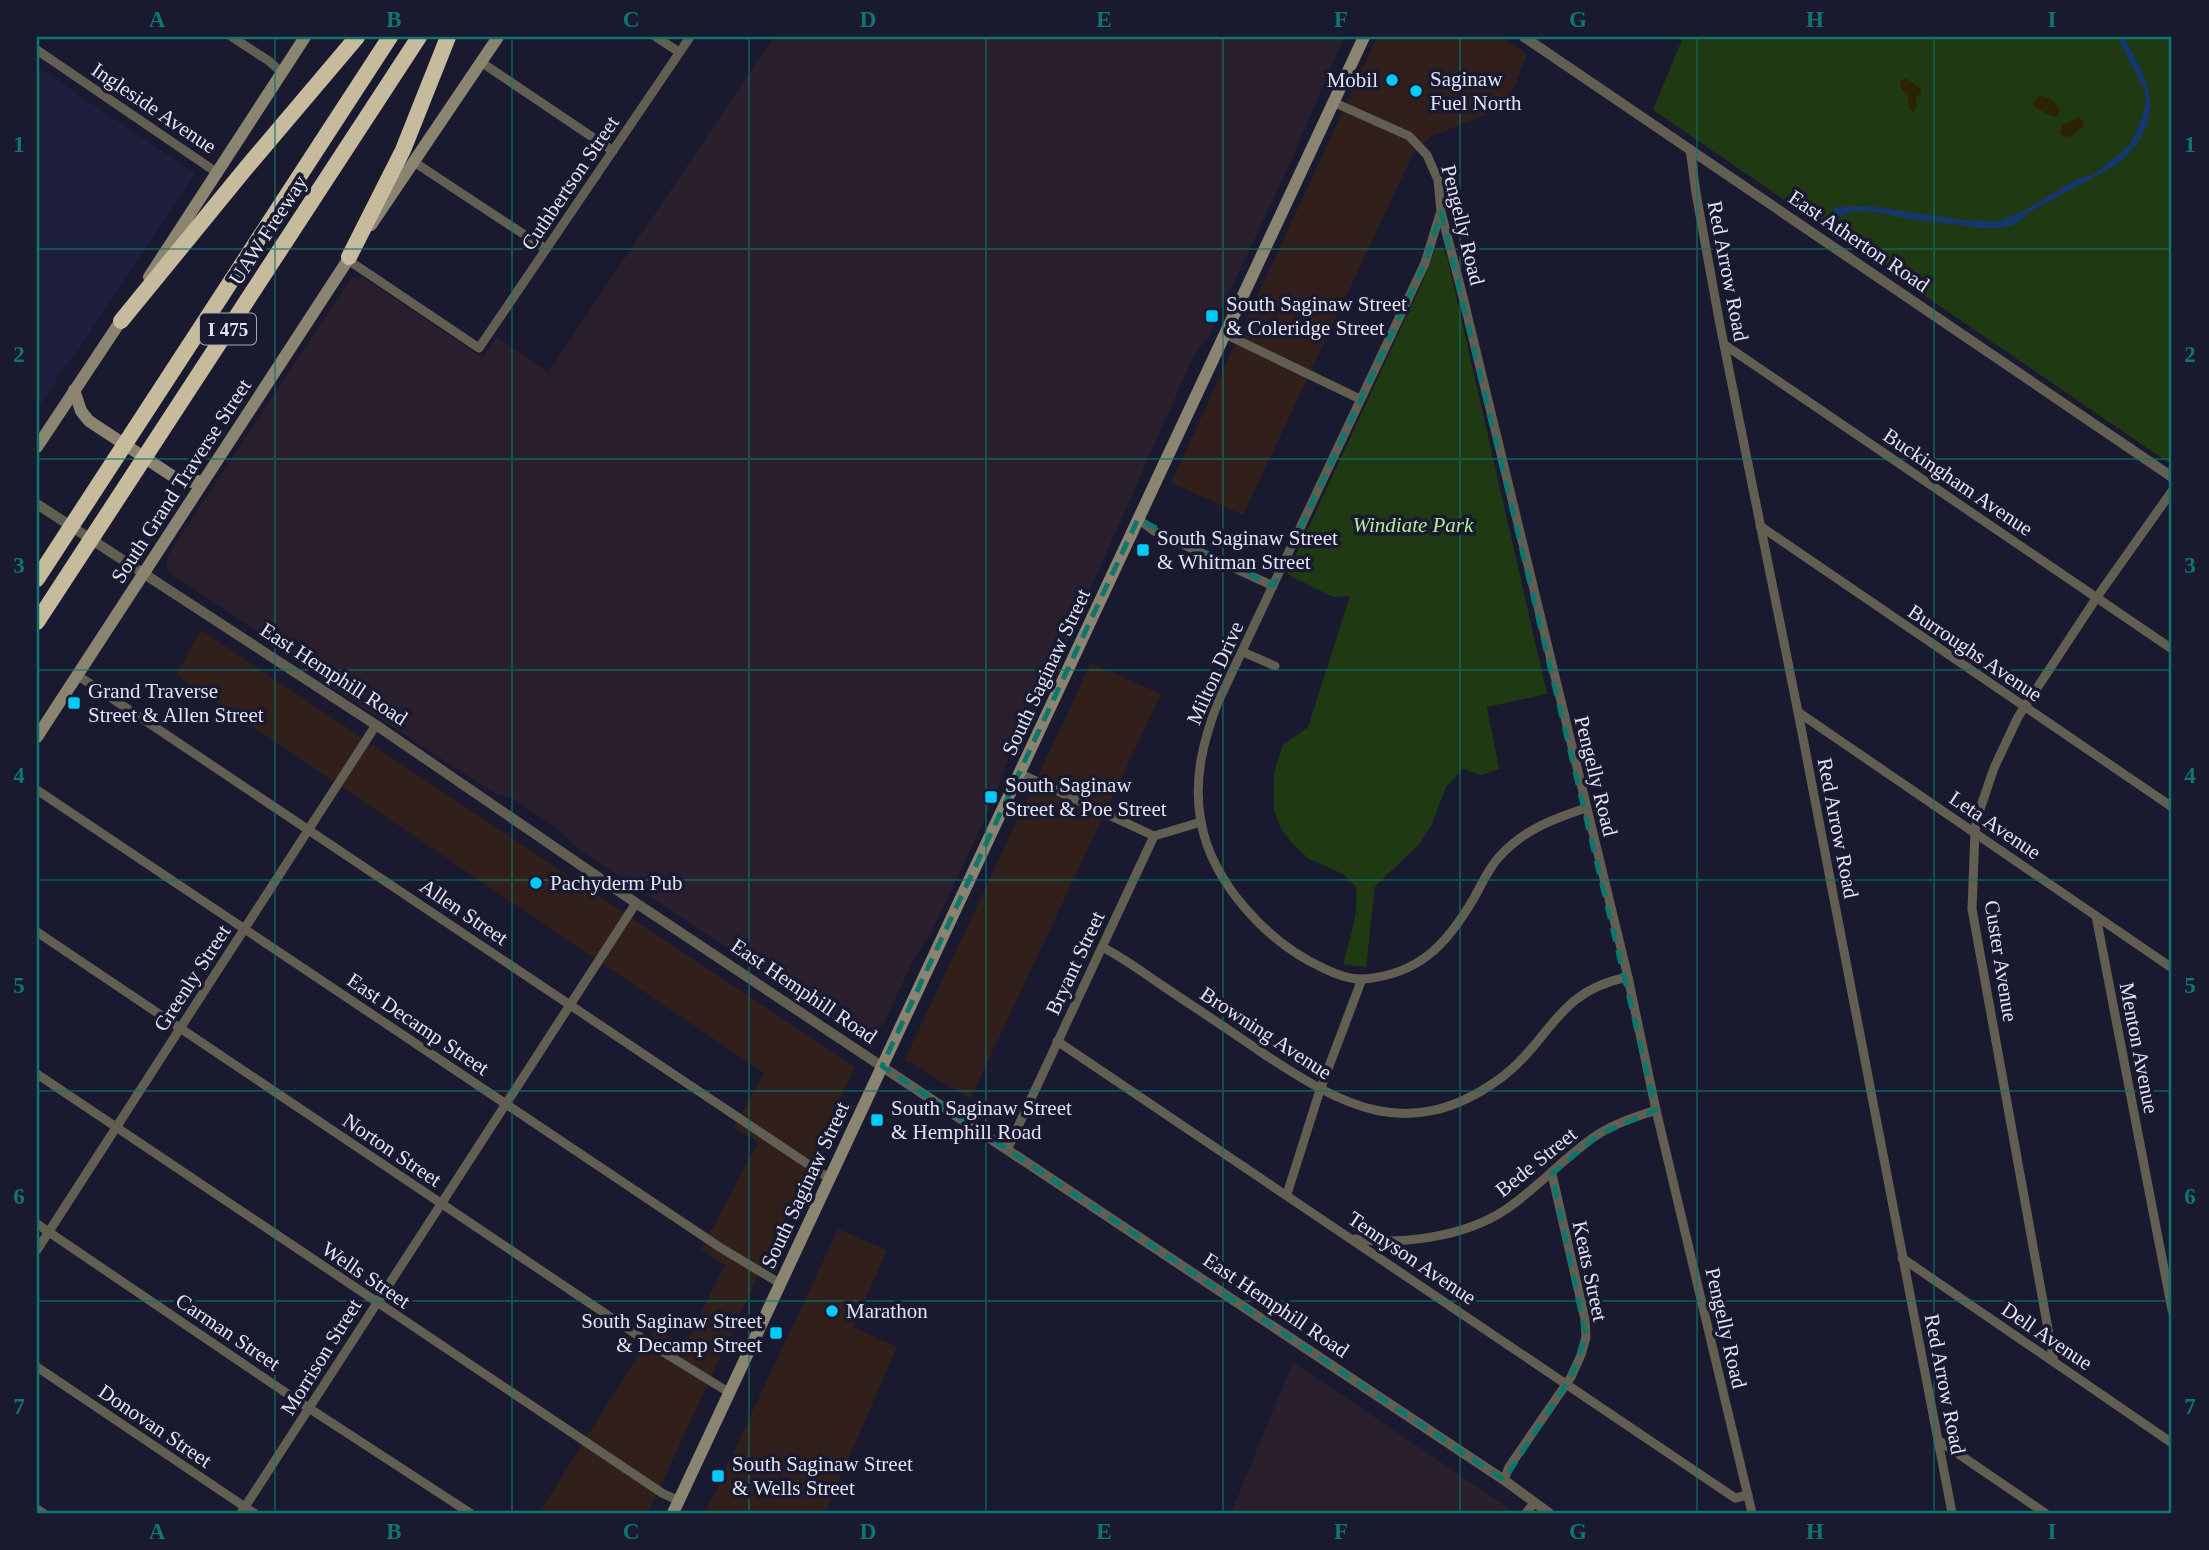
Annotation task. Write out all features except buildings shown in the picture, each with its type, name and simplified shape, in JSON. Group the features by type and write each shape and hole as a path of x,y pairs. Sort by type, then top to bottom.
{"highway":[{"path":"121,321 357,37"},
{"name":"UAW Freeway","path":"37,579 390,37"},
{"name":"UAW Freeway","path":"37,622 419,37"},
{"path":"349,259 400,158 448,37"}],"main road":[{"path":"37,447 306,37"},
{"name":"South Grand Traverse Street","path":"37,737 43,716 77,675 498,37"},
{"name":"South Saginaw Street","path":"676,1507 1364,37"},
{"path":"74,390 81,411 98,428 182,481 203,481"}],"street":[{"path":"232,37 282,73"},
{"path":"656,37 679,52"},
{"name":"Cuthbertson Street","path":"349,259 479,348 690,37"},
{"name":"East Atherton Road","path":"1524,37 2172,477"},
{"name":"Ingleside Avenue","path":"37,50 216,172"},
{"path":"481,62 613,151"},
{"name":"Pengelly Road","path":"1333,102 1409,136 1427,155 1438,180 1441,212 1628,977 1656,1110 1752,1513"},
{"name":"Red Arrow Road","path":"1690,149 1725,345 1952,1513"},
{"path":"414,162 546,249"},
{"name":"Milton Drive","path":"1441,212 1425,263 1205,734 1198,786 1201,822 1213,858 1248,914 1308,962 1335,974 1362,979 1397,973 1420,962 1444,941 1497,858 1519,837 1547,821 1586,808"},
{"path":"1225,334 1360,399"},
{"name":"Buckingham Avenue","path":"1725,345 2172,649"},
{"name":"Custer Avenue","path":"2054,1362 1972,909 1975,832 1994,768 2024,707 2172,491"},
{"name":"East Hemphill Road","path":"37,504 376,724 636,903 1504,1480 1549,1513"},
{"path":"1138,519 1154,531 1273,586"},
{"name":"Burroughs Avenue","path":"1760,526 2172,807"},
{"path":"1243,652 1275,666"},
{"name":"Allen Street","path":"77,675 830,1179"},
{"name":"Leta Avenue","path":"1798,712 2172,968"},
{"name":"Greenly Street","path":"37,1250 376,724"},
{"path":"1019,773 1154,836 1201,822"},
{"name":"East Decamp Street","path":"37,790 721,1248 781,1284"},
{"name":"Bryant Street","path":"1007,1150 1154,836"},
{"name":"Morrison Street","path":"242,1510 636,903"},
{"name":"Menton Avenue","path":"2096,916 2172,1310"},
{"name":"Norton Street","path":"37,932 655,1347 730,1393"},
{"name":"Browning Avenue","path":"1102,947 1320,1090 1373,1111 1404,1114 1432,1111 1478,1094 1523,1059 1566,1006 1585,992 1612,980 1628,977"},
{"path":"1287,1194 1320,1090 1362,979"},
{"name":"Tennyson Avenue","path":"1057,1041 1735,1498 1748,1495"},
{"name":"Wells Street","path":"37,1074 662,1493 676,1507"},
{"name":"Bede Street","path":"1353,1239 1384,1242 1431,1237 1464,1228 1503,1212 1598,1135 1618,1123 1656,1110"},
{"name":"Keats Street","path":"1504,1480 1509,1466 1571,1377 1586,1337 1585,1320 1552,1174"},
{"name":"Carman Street","path":"37,1224 470,1513"},
{"name":"Dell Avenue","path":"1902,1258 2172,1443"},
{"name":"Donovan Street","path":"37,1367 242,1510 254,1513"},
{"path":"1938,1440 2045,1513"},
{"path":"1526,1513 1534,1503"},
{"path":"37,1509 43,1513"}],"highlighted area":[{"path":"1441,212 1656,1110 1598,1135 1552,1174 1586,1337 1571,1377 1504,1480 882,1066 1138,519 1273,586 1425,263"}],"shaded area":[{"path":"774,37 1344,37 1291,161 1209,336 1194,355 1069,637 1048,666 1013,746 994,799 931,933 914,958 885,1021 871,1035 860,1033 744,959 578,849 556,827 509,797 497,795 335,689 250,626 174,576 166,563 170,552 351,278 364,278 478,355 485,354 497,337 548,372"},
{"path":"1377,37 1501,37 1527,54 1507,106 1430,137 1412,156 1243,515 1171,483"},
{"path":"37,67 195,173 37,409"},
{"path":"201,630 855,1067 648,1513 539,1513 655,1328 684,1346 725,1265 701,1250 758,1142 733,1128 764,1073 176,675"},
{"path":"1091,663 1161,694 970,1099 905,1059"},
{"path":"838,1229 887,1250 853,1327 897,1347 825,1513 705,1513"},
{"path":"1293,1362 1516,1513 1231,1513"}],"green space":[{"path":"1683,37 2172,37 2172,465 1653,110"},
{"name":"Windiate Park","path":"1442,247 1447,256 1547,694 1487,707 1499,769 1481,775 1463,769 1446,787 1432,824 1419,845 1375,886 1366,967 1343,964 1355,916 1356,887 1343,874 1309,859 1281,828 1274,810 1274,772 1283,745 1308,727 1350,596 1333,597 1287,574 1422,283 1435,249"}],"sand":[{"path":"1906,78 1921,89 1921,93 1916,97 1917,106 1914,112 1909,109 1908,95 1900,87 1901,81"},
{"path":"2039,96 2056,104 2060,109 2058,116 2053,117 2033,106"},
{"path":"2079,118 2084,125 2072,136 2065,137 2060,133 2062,124"}],"water":[{"path":"2117,37 2124,37 2147,85 2150,114 2136,145 2113,167 2028,213 2011,226 2001,228 1914,220 1865,211 1840,217 1833,212 1835,207 1869,206 1996,222 2021,212 2081,177 2093,175 2130,145 2146,103 2144,89"}],"place":[{"name":"Mobil","path":"1392,80"},
{"name":"Saginaw Fuel North","path":"1416,91"},
{"name":"South Saginaw Street & Coleridge Street","path":"1212,316"},
{"name":"South Saginaw Street & Whitman Street","path":"1143,550"},
{"name":"Grand Traverse Street & Allen Street","path":"74,703"},
{"name":"South Saginaw Street & Poe Street","path":"991,797"},
{"name":"Pachyderm Pub","path":"536,883"},
{"name":"South Saginaw Street & Hemphill Road","path":"877,1120"},
{"name":"Marathon","path":"832,1311"},
{"name":"South Saginaw Street & Decamp Street","path":"776,1333"},
{"name":"South Saginaw Street & Wells Street","path":"718,1476"}]}
